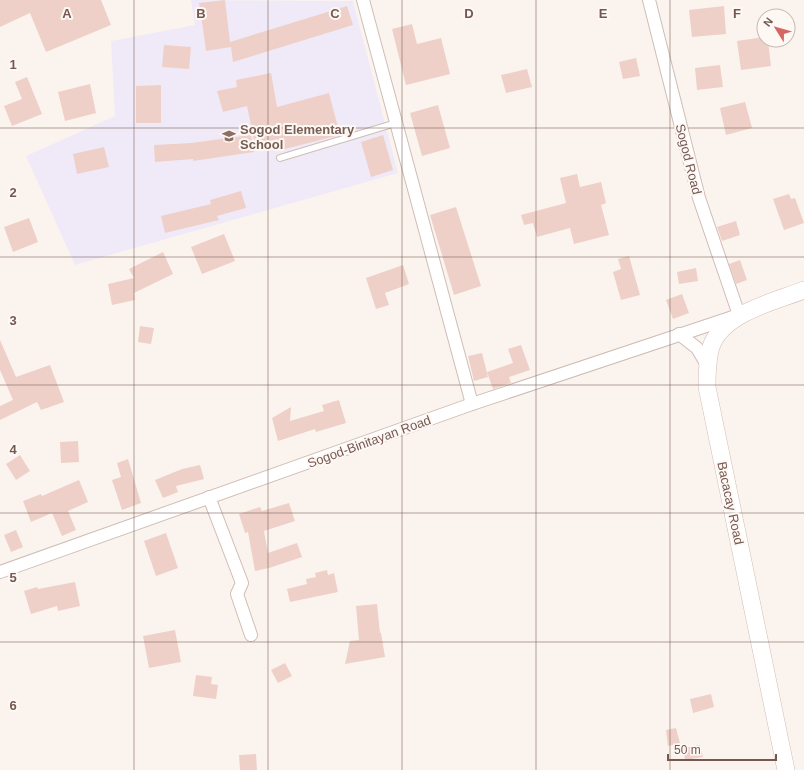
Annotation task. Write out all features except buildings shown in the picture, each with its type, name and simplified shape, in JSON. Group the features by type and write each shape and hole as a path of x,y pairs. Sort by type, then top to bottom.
{"main road":[{"name":"Bacacay Road","path":"786,770 707,387 707,365 711,347 718,334 726,324 739,315 804,290"}],"street":[{"path":"363,0 472,404"},
{"name":"Sogod Road","path":"649,0 699,198 739,315"},
{"name":"Sogod-Binitayan Road","path":"0,572 472,404 739,315"},
{"path":"679,334 697,348 707,365"},
{"path":"209,497 242,583 237,594 251,634"}],"lane":[{"path":"280,158 396,123"}],"shaded area":[{"name":"Sogod Elementary School","path":"191,0 353,1 398,173 75,265 26,156 115,116 111,41 195,25"}],"place":[{"name":"Sogod Elementary School","path":"229,136"}]}
